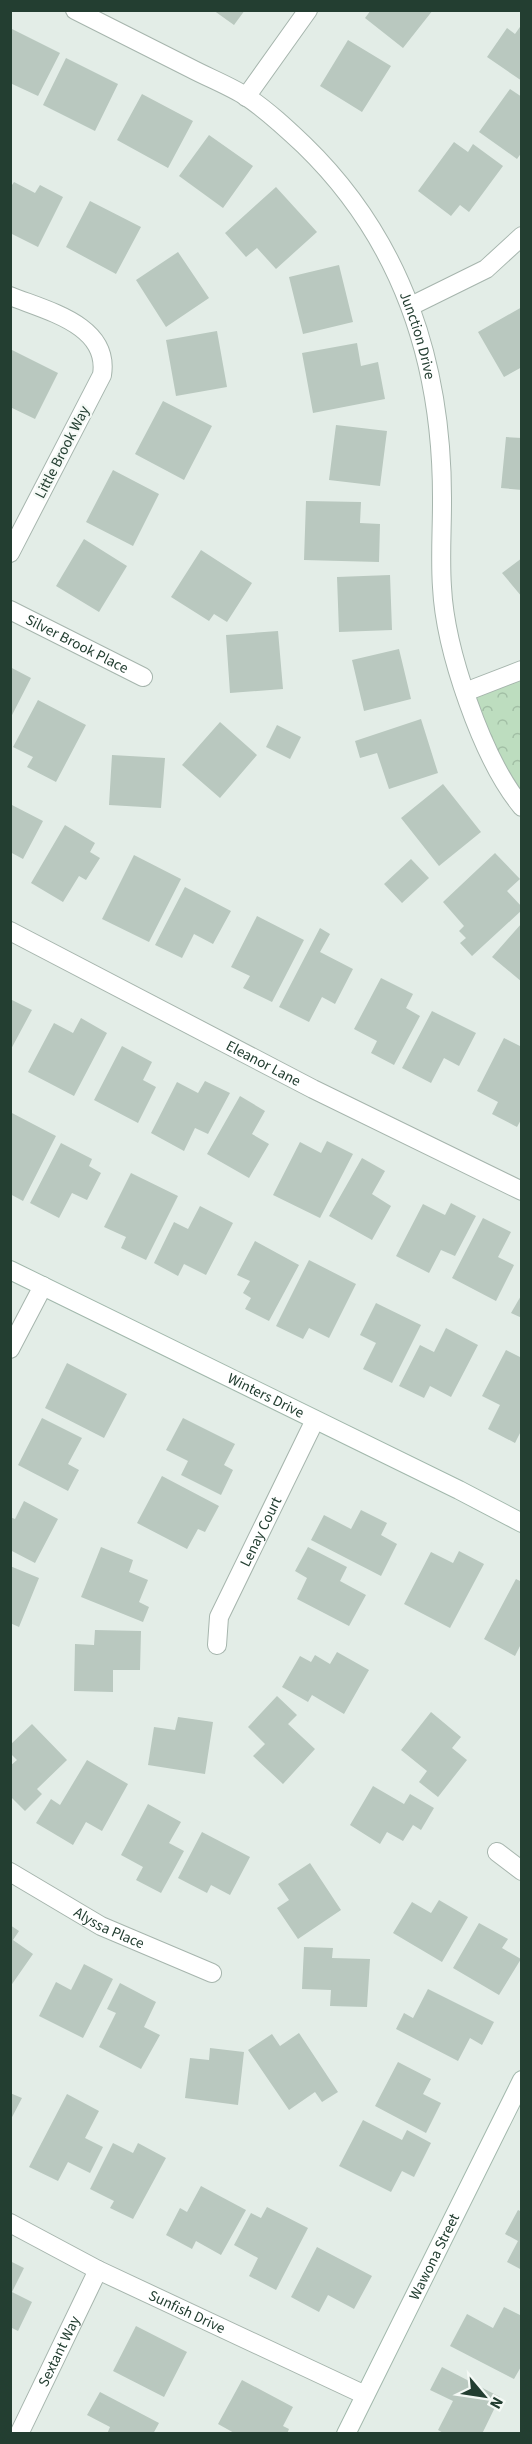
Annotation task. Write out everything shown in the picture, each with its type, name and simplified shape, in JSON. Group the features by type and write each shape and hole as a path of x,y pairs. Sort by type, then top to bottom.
{"street":[{"name":"Junction Drive","path":"75,10 246,96 276,119 328,169 360,208 397,272 411,306 429,368 442,460 442,587 447,626 479,733 522,807"},
{"path":"246,96 308,10"},
{"path":"411,306 486,269 522,236"},
{"name":"Little Brook Way","path":"10,296 87,330 100,348 104,363 102,375 10,553"},
{"name":"Silver Brook Place","path":"10,610 143,677"},
{"path":"465,692 522,670"},
{"name":"Eleanor Lane","path":"10,931 314,1089 522,1191"},
{"name":"Winters Drive","path":"10,1270 522,1523"},
{"path":"10,1349 43,1286"},
{"name":"Lenay Court","path":"217,1645 219,1617 315,1420"},
{"path":"497,1852 522,1872"},
{"name":"Alyssa Place","path":"10,1872 101,1926 212,1973"},
{"name":"Wawona Street","path":"346,2433 522,2080"},
{"name":"Sunfish Drive","path":"10,2223 98,2270 365,2395"},
{"name":"Sextant Way","path":"19,2433 98,2270"}],"green space":[{"path":"521,670 521,807 465,692"}],"building":[{"path":"213,10 245,10 234,25"},
{"path":"371,10 433,10 403,48 365,18"},
{"path":"522,24 522,81 487,57 507,28 515,34"},
{"path":"12,29 60,53 38,96 10,83"},
{"path":"348,40 391,66 362,112 320,86"},
{"path":"66,58 118,84 95,131 43,105"},
{"path":"510,89 522,97 522,152 517,159 479,132"},
{"path":"142,94 193,121 168,168 117,140"},
{"path":"209,135 253,166 223,208 179,176"},
{"path":"454,142 468,152 473,144 503,166 469,212 460,205 451,216 418,191"},
{"path":"14,182 35,193 40,185 63,197 38,247 10,233 10,188"},
{"path":"276,187 317,232 276,269 257,248 246,257 225,233"},
{"path":"90,201 141,227 116,274 66,247"},
{"path":"178,252 209,298 166,327 136,280"},
{"path":"339,265 353,322 303,334 289,277"},
{"path":"522,307 522,367 504,377 478,332"},
{"path":"217,331 227,387 176,396 166,340"},
{"path":"357,343 361,366 378,362 385,399 313,413 302,353"},
{"path":"10,349 58,373 35,419 10,407"},
{"path":"163,401 212,426 184,480 135,454"},
{"path":"336,425 387,431 380,486 329,480"},
{"path":"506,437 522,438 522,490 501,488"},
{"path":"113,470 159,494 133,546 86,522"},
{"path":"306,501 361,502 360,523 380,524 379,562 304,560"},
{"path":"84,539 127,566 99,612 56,586"},
{"path":"201,550 252,583 227,622 214,614 209,621 171,597"},
{"path":"522,558 522,597 502,573"},
{"path":"390,575 392,630 339,632 337,577"},
{"path":"278,631 283,689 230,693 226,635"},
{"path":"399,649 411,699 364,711 352,660"},
{"path":"10,667 31,678 10,719"},
{"path":"38,700 86,725 56,782 27,767 33,757 13,747"},
{"path":"421,719 438,773 389,789 377,753 360,758 355,741"},
{"path":"220,722 257,755 220,798 182,765"},
{"path":"277,725 301,737 290,759 266,747"},
{"path":"112,755 165,758 161,808 109,805"},
{"path":"443,784 481,832 439,866 401,818"},
{"path":"10,804 43,821 23,859 10,852"},
{"path":"65,825 95,843 90,852 100,858 86,880 79,876 63,902 31,883"},
{"path":"495,853 520,879 507,891 522,907 522,910 472,956 460,943 466,938 459,931 464,926 443,902"},
{"path":"134,855 181,879 149,942 102,919"},
{"path":"411,859 429,878 402,903 384,884"},
{"path":"185,887 231,911 213,944 194,934 182,958 155,945"},
{"path":"257,916 304,940 272,1002 243,988 250,976 231,967"},
{"path":"522,923 522,982 492,957"},
{"path":"320,928 330,934 320,952 353,969 335,1004 322,997 309,1022 279,1007"},
{"path":"381,978 413,994 406,1008 420,1016 394,1065 371,1053 377,1041 354,1029"},
{"path":"10,999 32,1010 10,1051"},
{"path":"432,1011 476,1033 459,1066 444,1058 431,1083 402,1068"},
{"path":"81,1018 107,1033 74,1096 28,1072 54,1023 73,1033"},
{"path":"504,1038 522,1047 522,1118 517,1127 492,1114 498,1102 477,1091"},
{"path":"122,1046 152,1062 143,1080 156,1087 138,1123 94,1100"},
{"path":"205,1081 230,1093 208,1134 195,1128 184,1151 151,1133 177,1082 198,1093"},
{"path":"240,1096 265,1111 252,1134 269,1144 249,1178 207,1154"},
{"path":"10,1112 56,1136 23,1201 10,1194"},
{"path":"327,1141 353,1154 320,1218 273,1195 300,1142 321,1153"},
{"path":"61,1143 92,1159 89,1166 101,1173 87,1200 72,1193 59,1218 30,1203"},
{"path":"362,1158 385,1171 372,1194 391,1206 372,1240 329,1216"},
{"path":"131,1173 178,1196 146,1260 121,1248 126,1237 104,1227"},
{"path":"451,1203 476,1216 455,1256 441,1250 429,1273 396,1256 423,1204 445,1215"},
{"path":"200,1206 233,1223 206,1275 184,1264 178,1276 154,1263 174,1222 188,1229"},
{"path":"483,1218 511,1232 498,1257 514,1265 496,1301 452,1278"},
{"path":"255,1241 299,1265 269,1321 245,1309 251,1298 243,1293 250,1281 237,1275"},
{"path":"309,1260 356,1284 329,1338 309,1328 303,1339 276,1326"},
{"path":"522,1294 522,1318 511,1313"},
{"path":"376,1303 421,1325 392,1383 363,1369 376,1343 360,1335"},
{"path":"446,1328 478,1345 451,1397 430,1386 424,1398 399,1386 420,1345 434,1352"},
{"path":"506,1350 522,1358 522,1429 515,1443 488,1429 500,1405 482,1396"},
{"path":"67,1363 127,1394 104,1438 45,1408"},
{"path":"42,1418 82,1438 68,1464 79,1470 68,1491 18,1465"},
{"path":"183,1418 235,1444 224,1465 233,1470 221,1495 181,1475 188,1461 166,1450"},
{"path":"162,1476 219,1506 205,1532 198,1529 187,1549 137,1523"},
{"path":"24,1501 58,1519 35,1563 10,1550 10,1517 15,1519"},
{"path":"361,1510 387,1523 381,1535 397,1544 381,1576 311,1540 324,1515 351,1529"},
{"path":"101,1547 133,1560 129,1572 148,1580 139,1602 149,1607 143,1622 81,1597"},
{"path":"308,1547 347,1567 340,1581 366,1595 349,1626 297,1599 307,1578 295,1571"},
{"path":"459,1551 484,1564 450,1628 404,1604 431,1552 453,1563"},
{"path":"10,1566 39,1578 19,1627 10,1623"},
{"path":"516,1579 522,1582 522,1642 515,1656 484,1639"},
{"path":"95,1630 141,1631 140,1670 113,1670 113,1692 74,1691 75,1644 94,1645"},
{"path":"337,1652 369,1670 344,1714 312,1695 308,1702 282,1687 300,1656 311,1662 315,1655 330,1664"},
{"path":"277,1696 297,1715 288,1724 315,1749 283,1784 253,1756 265,1744 248,1727"},
{"path":"431,1712 461,1737 452,1748 467,1760 438,1797 419,1782 427,1771 401,1750"},
{"path":"178,1717 213,1722 205,1774 148,1765 154,1727 175,1730"},
{"path":"32,1724 67,1760 37,1789 42,1794 25,1811 10,1796 10,1766 17,1760 10,1753 10,1745"},
{"path":"87,1760 128,1784 102,1831 86,1822 73,1845 36,1823 51,1799 60,1805"},
{"path":"373,1786 404,1804 410,1794 434,1808 421,1830 413,1825 403,1841 387,1832 380,1844 350,1825"},
{"path":"148,1804 181,1822 169,1843 184,1851 161,1893 136,1880 143,1867 121,1855"},
{"path":"202,1832 250,1857 230,1895 211,1885 207,1893 178,1878"},
{"path":"310,1863 341,1910 298,1939 277,1908 289,1900 278,1884"},
{"path":"439,1900 468,1917 442,1962 393,1933 412,1902 431,1913"},
{"path":"479,1923 508,1939 502,1948 521,1959 499,1995 453,1968"},
{"path":"10,1925 19,1931 13,1940 33,1954 10,1987"},
{"path":"304,1947 333,1948 332,1958 370,1959 367,2007 330,2006 331,1990 302,1989"},
{"path":"84,1964 113,1979 83,2038 39,2016 56,1982 71,1990"},
{"path":"120,1983 156,2002 144,2027 160,2035 141,2069 99,2047 116,2013 107,2009"},
{"path":"428,1989 494,2022 482,2045 470,2038 458,2061 396,2029 404,2013 413,2018"},
{"path":"299,2033 338,2092 322,2102 315,2092 289,2110 248,2050 272,2034 280,2046"},
{"path":"210,2048 244,2052 238,2105 185,2098 190,2058 209,2060"},
{"path":"398,2062 431,2079 423,2094 441,2103 426,2133 375,2106"},
{"path":"10,2093 22,2098 10,2121"},
{"path":"67,2094 99,2111 85,2138 103,2147 90,2173 68,2162 58,2181 29,2167"},
{"path":"363,2120 402,2140 407,2130 431,2143 414,2177 402,2171 391,2192 339,2166"},
{"path":"113,2143 133,2153 138,2143 166,2158 133,2219 110,2208 114,2201 90,2189"},
{"path":"201,2186 246,2210 221,2255 196,2241 192,2249 166,2235 180,2208 187,2212"},
{"path":"267,2207 308,2228 276,2290 249,2276 258,2258 234,2245 251,2213 261,2218"},
{"path":"518,2210 522,2212 522,2270 507,2262 518,2241 505,2234"},
{"path":"317,2247 372,2276 354,2309 328,2295 319,2312 291,2297"},
{"path":"10,2261 24,2268 12,2292 32,2302 18,2331 10,2327"},
{"path":"504,2307 522,2316 522,2365 514,2379 450,2346 467,2314 493,2328"},
{"path":"136,2326 187,2352 164,2397 113,2371"},
{"path":"442,2367 500,2397 482,2434 445,2434 438,2430 453,2401 430,2390"},
{"path":"242,2380 293,2407 283,2426 289,2429 287,2434 236,2434 218,2424"},
{"path":"100,2392 159,2423 153,2434 107,2434 110,2427 87,2415"}]}
